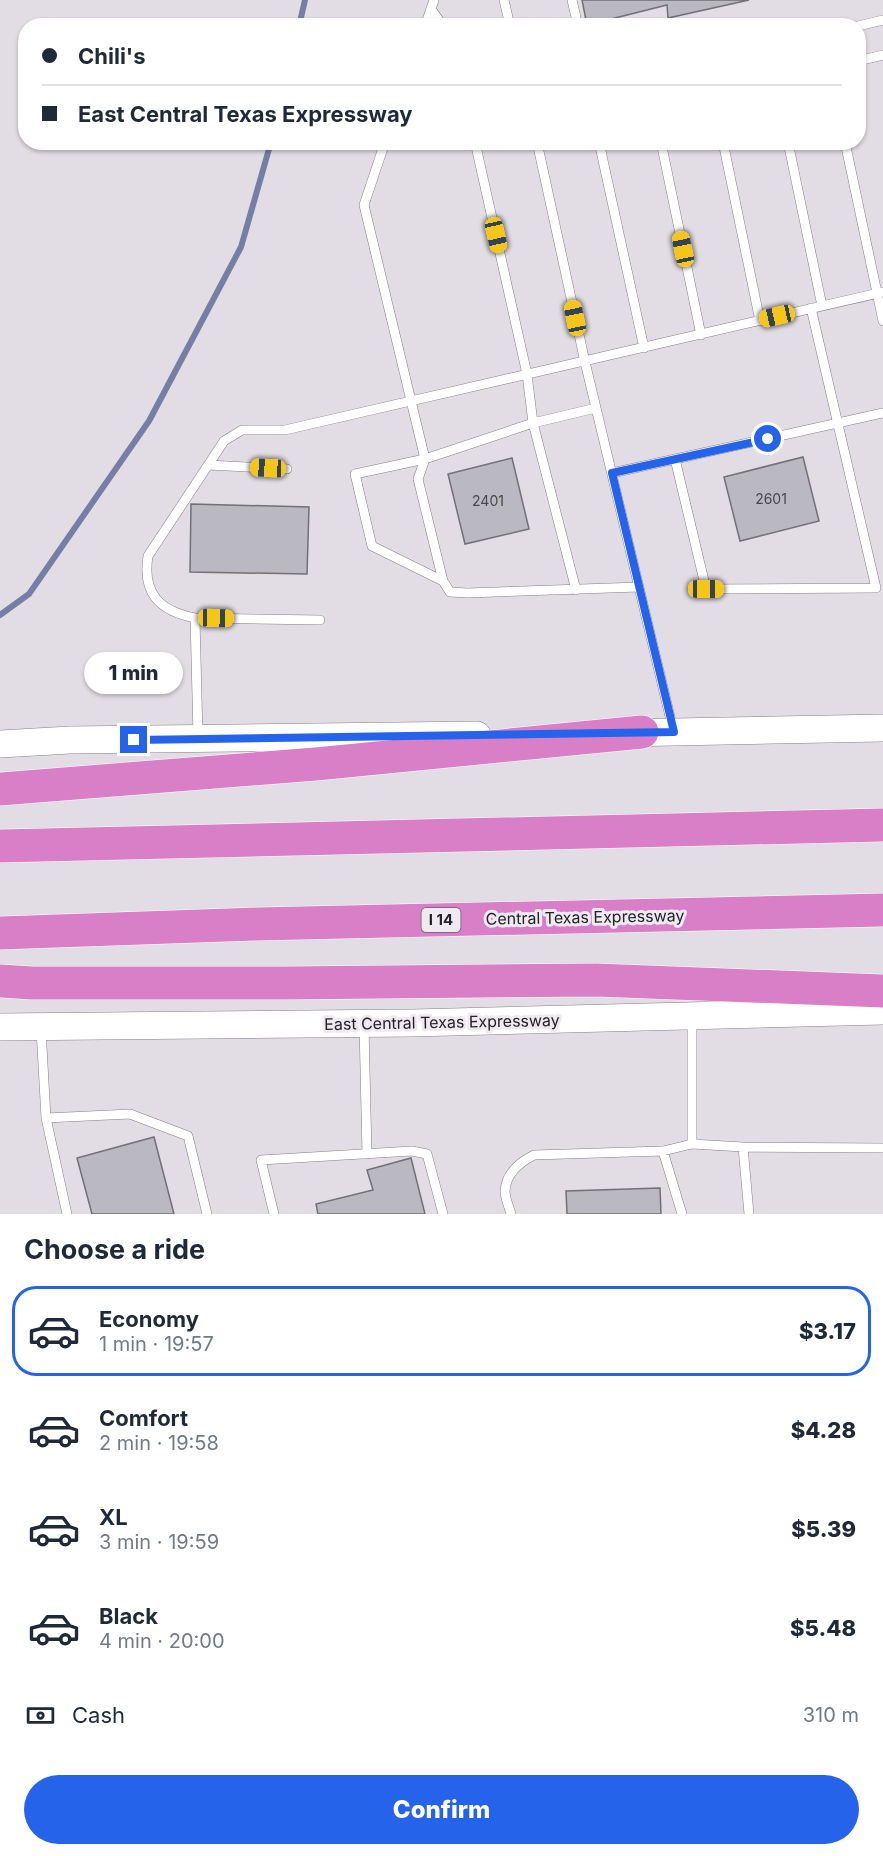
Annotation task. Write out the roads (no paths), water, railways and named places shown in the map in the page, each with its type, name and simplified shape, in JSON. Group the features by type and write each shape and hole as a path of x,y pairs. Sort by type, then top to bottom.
{"highway":[{"path":"0,789 316,764 642,732"},
{"path":"0,846 883,825"},
{"name":"Central Texas Expressway","path":"0,933 258,924 883,910"},
{"path":"0,981 286,983 596,980 883,991"}],"main road":[{"path":"0,744 883,728"},
{"name":"East Central Texas Expressway","path":"0,1027 364,1024 883,1011"}],"lane":[{"path":"504,0 508,18"},
{"path":"572,0 576,18"},
{"path":"866,24 883,20"},
{"path":"866,59 883,55"},
{"path":"382,150 364,205 425,459 418,479 444,581 450,592 639,587"},
{"path":"477,150 527,374 533,423 576,590"},
{"path":"539,150 585,362 674,732"},
{"path":"601,150 644,348"},
{"path":"663,150 701,335"},
{"path":"725,150 760,321"},
{"path":"790,150 822,306"},
{"path":"847,150 880,293 883,321"},
{"path":"320,620 195,618 177,615 158,603 149,588 146,569 148,556 224,441 242,430 285,430 880,293"},
{"path":"675,459 706,589 876,588 811,308"},
{"path":"444,581 372,546 355,474 425,459 533,423 596,408"},
{"path":"612,473 883,413"},
{"path":"208,465 287,469"},
{"path":"195,618 198,739"},
{"path":"692,1016 692,1144"},
{"path":"364,1024 367,1154"},
{"path":"41,1027 46,1118 67,1214"},
{"path":"46,1118 130,1114 188,1136 207,1214"},
{"path":"511,1214 505,1191 510,1174 521,1161 534,1155 663,1151 692,1144 742,1148 883,1148"},
{"path":"742,1148 749,1214"},
{"path":"274,1214 261,1160 412,1151 427,1154 443,1214"},
{"path":"663,1151 682,1214"}],"waterway":[{"path":"301,18 305,0"},
{"path":"0,615 29,594 149,421 241,247 269,150"}]}
